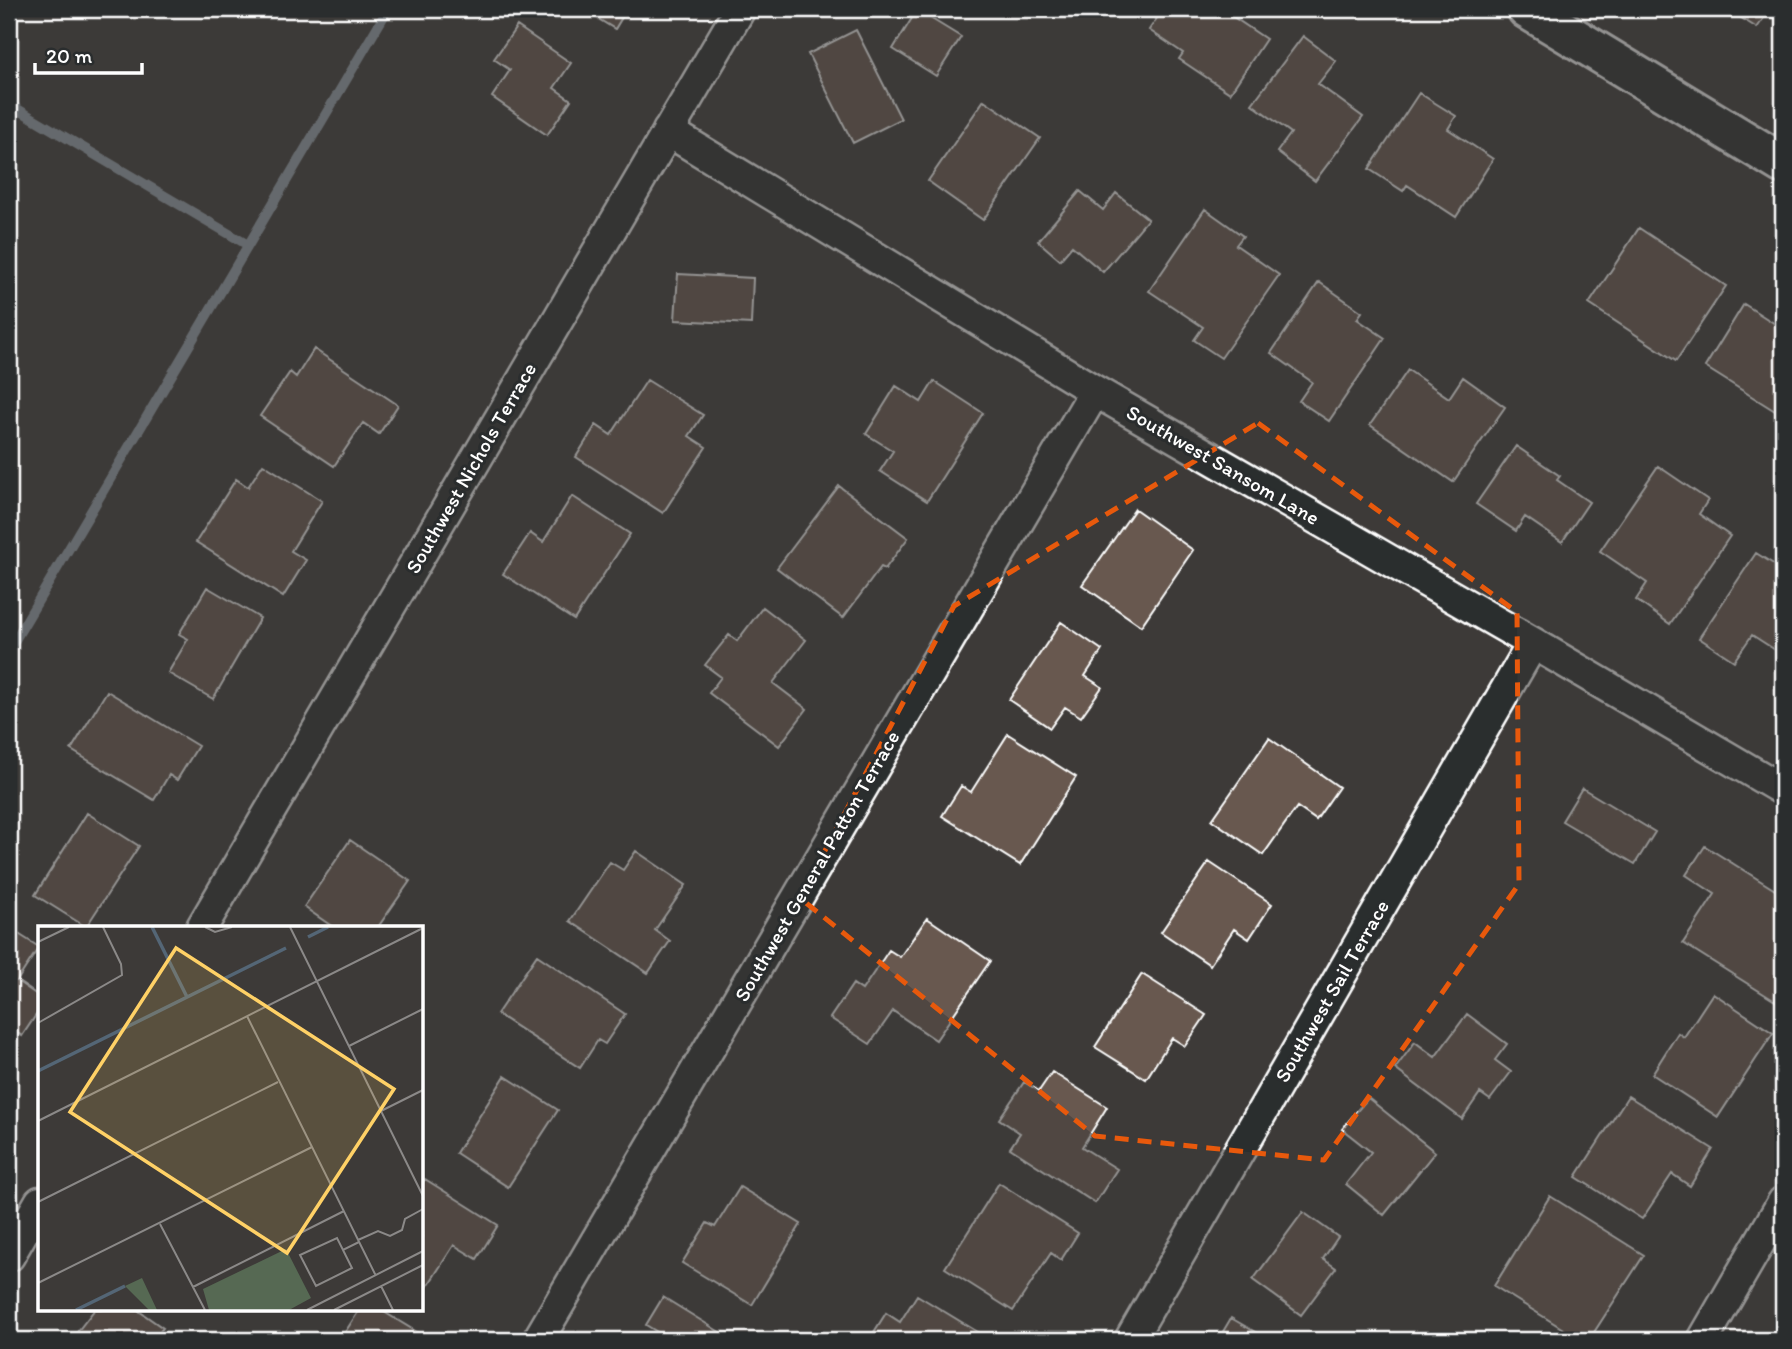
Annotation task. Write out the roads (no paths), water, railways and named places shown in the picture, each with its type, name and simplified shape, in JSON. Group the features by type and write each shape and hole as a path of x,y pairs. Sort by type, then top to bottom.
{"street":[{"name":"Southwest Nichols Terrace","path":"203,926 740,9"},
{"path":"1527,9 1783,164"},
{"name":"Southwest Sansom Lane","path":"668,131 1095,391 1533,642 1783,790"},
{"name":"Southwest General Patton Terrace","path":"538,1340 1095,391"},
{"name":"Southwest Sail Terrace","path":"1130,1340 1533,642"},
{"path":"1703,1340 1783,1202"},
{"path":"9,1256 38,1205"}],"waterway":[{"path":"9,650 388,9"},
{"path":"9,104 248,245"}]}
